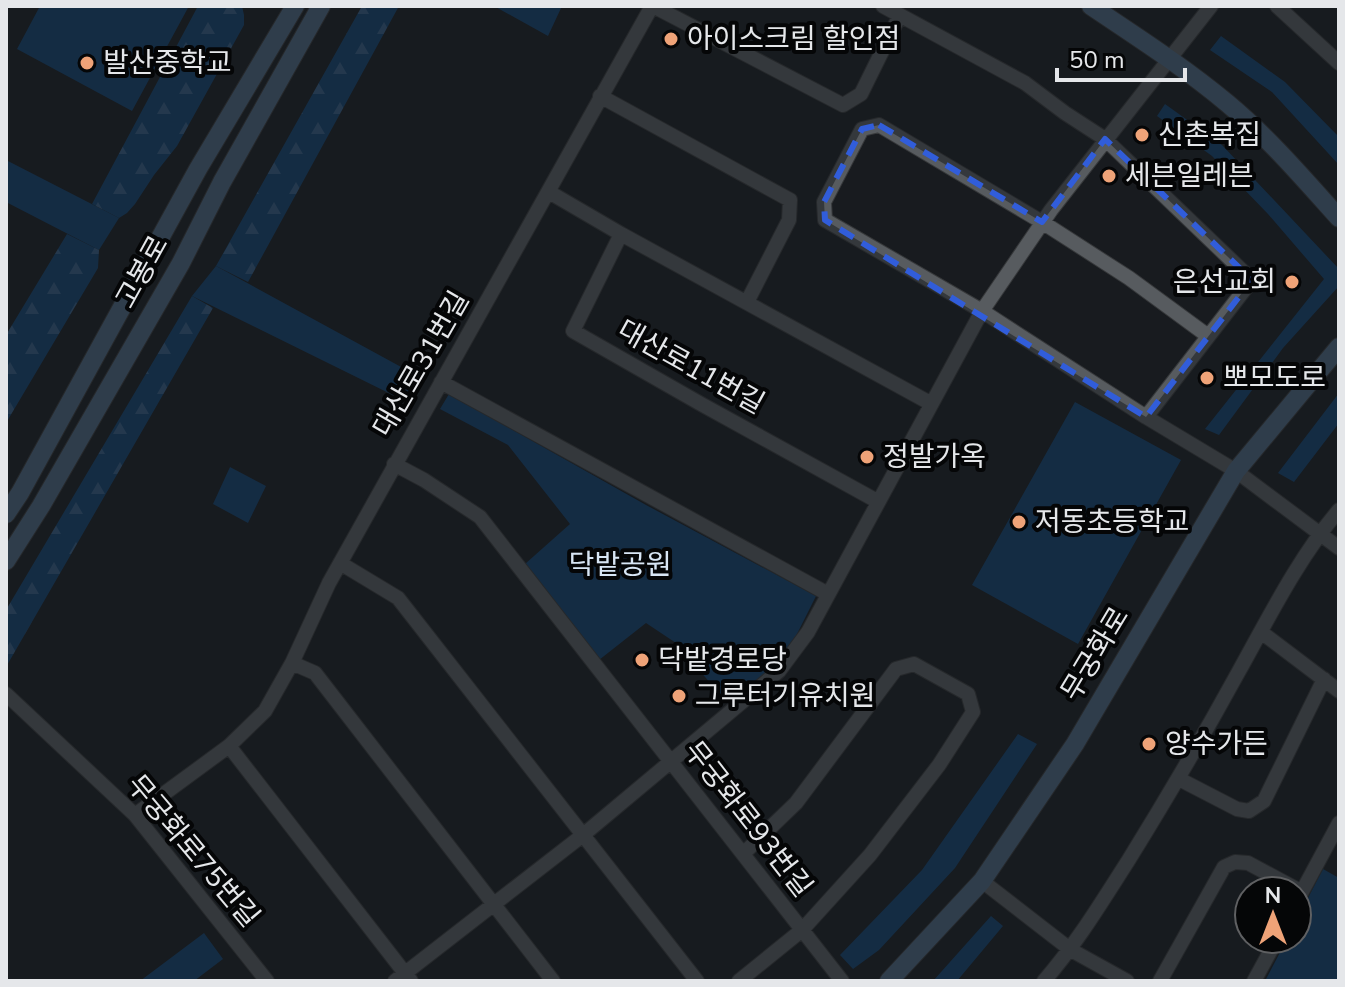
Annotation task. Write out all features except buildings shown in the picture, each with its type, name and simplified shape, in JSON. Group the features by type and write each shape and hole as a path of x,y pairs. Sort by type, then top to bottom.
{"main road":[{"name":"고봉로","path":"6,514 198,169 295,6"},
{"name":"고봉로","path":"6,561 181,263 222,182 321,6"},
{"path":"1091,6 1170,58 1229,105 1286,160 1339,218"},
{"name":"무궁화로","path":"889,981 982,881 1075,744 1236,471 1339,347"}],"street":[{"name":"대산로31번길","path":"135,815 229,746 265,711 394,464 652,6 843,105 861,94 900,15"},
{"path":"883,6 1025,83 1105,139 1252,280 1146,417"},
{"path":"229,746 315,856 404,978 494,902 583,835 779,671 808,632 982,311 1042,222 1211,6"},
{"path":"1277,6 1339,63"},
{"path":"600,96 790,200 789,220 747,302"},
{"path":"1208,336 1129,278 1042,222 879,125 862,129 824,202 825,220 982,311 1236,471 1339,548"},
{"path":"549,192 930,403"},
{"name":"대산로11번길","path":"621,234 573,331 877,501"},
{"path":"441,382 828,594"},
{"name":"무궁화로93번길","path":"394,464 480,517 842,981"},
{"path":"1044,981 1071,950 1179,779 1319,533 1339,510"},
{"path":"340,563 398,598 697,981"},
{"path":"1261,632 1339,691"},
{"path":"292,663 315,673 553,981"},
{"name":"무궁화로93번길","path":"739,981 802,930 870,855 939,765 973,712 968,694 914,664 896,669 796,803 743,854"},
{"path":"1179,779 1237,809 1249,811 1264,801 1324,679"},
{"name":"무궁화로75번길","path":"6,694 135,815 267,981"},
{"path":"1311,875 1339,823"},
{"path":"1160,981 1224,867 1235,862 1248,863 1266,875"},
{"path":"982,881 1071,950 1127,981"},
{"path":"1254,981 1268,955"}],"highlighted area":[{"path":"879,125 1042,222 1105,139 1252,280 1146,417 825,220 824,202 862,129"}],"green space":[{"path":"40,6 189,6 132,111 17,49"},
{"path":"198,6 242,6 244,25 177,146 135,204 119,218 92,204"},
{"path":"362,6 399,6 248,282 216,266"},
{"path":"494,6 562,6 548,36"},
{"path":"1221,36 1285,82 1339,137 1339,165 1272,92 1210,50"},
{"path":"1165,104 1222,145 1339,269 1339,286 1283,348 1219,435 1205,429 1324,279 1212,156 1157,116"},
{"path":"6,160 119,218 99,250 6,202"},
{"path":"67,234 99,250 98,268 6,423 6,335"},
{"path":"216,266 425,380 411,404 192,296"},
{"path":"192,296 213,308 6,667 6,610"},
{"path":"1339,393 1339,423 1294,482 1278,473"},
{"name":"닥밭공원","path":"449,394 816,596 796,636 774,668 729,705 676,643 646,623 599,660 525,564 570,524 508,445 440,409"},
{"path":"1075,402 1181,460 1078,644 972,585"},
{"path":"230,467 266,486 248,523 213,504"},
{"path":"1018,734 1037,744 955,868 879,950 853,969 840,955 922,870"},
{"path":"1323,869 1339,878 1339,981 1265,981 1279,955 1313,955 1313,888"},
{"path":"991,916 1003,926 957,981 933,981"},
{"path":"204,933 223,959 194,981 140,981"}],"place":[{"name":"아이스크림 할인점","path":"671,39"},
{"name":"발산중학교","path":"87,63"},
{"name":"신촌복집","path":"1142,135"},
{"name":"세븐일레븐","path":"1109,176"},
{"name":"은선교회","path":"1292,282"},
{"name":"뽀모도로","path":"1207,378"},
{"name":"정발가옥","path":"867,457"},
{"name":"저동초등학교","path":"1019,522"},
{"name":"닥밭경로당","path":"642,660"},
{"name":"그루터기유치원","path":"679,696"},
{"name":"양수가든","path":"1149,744"}]}
